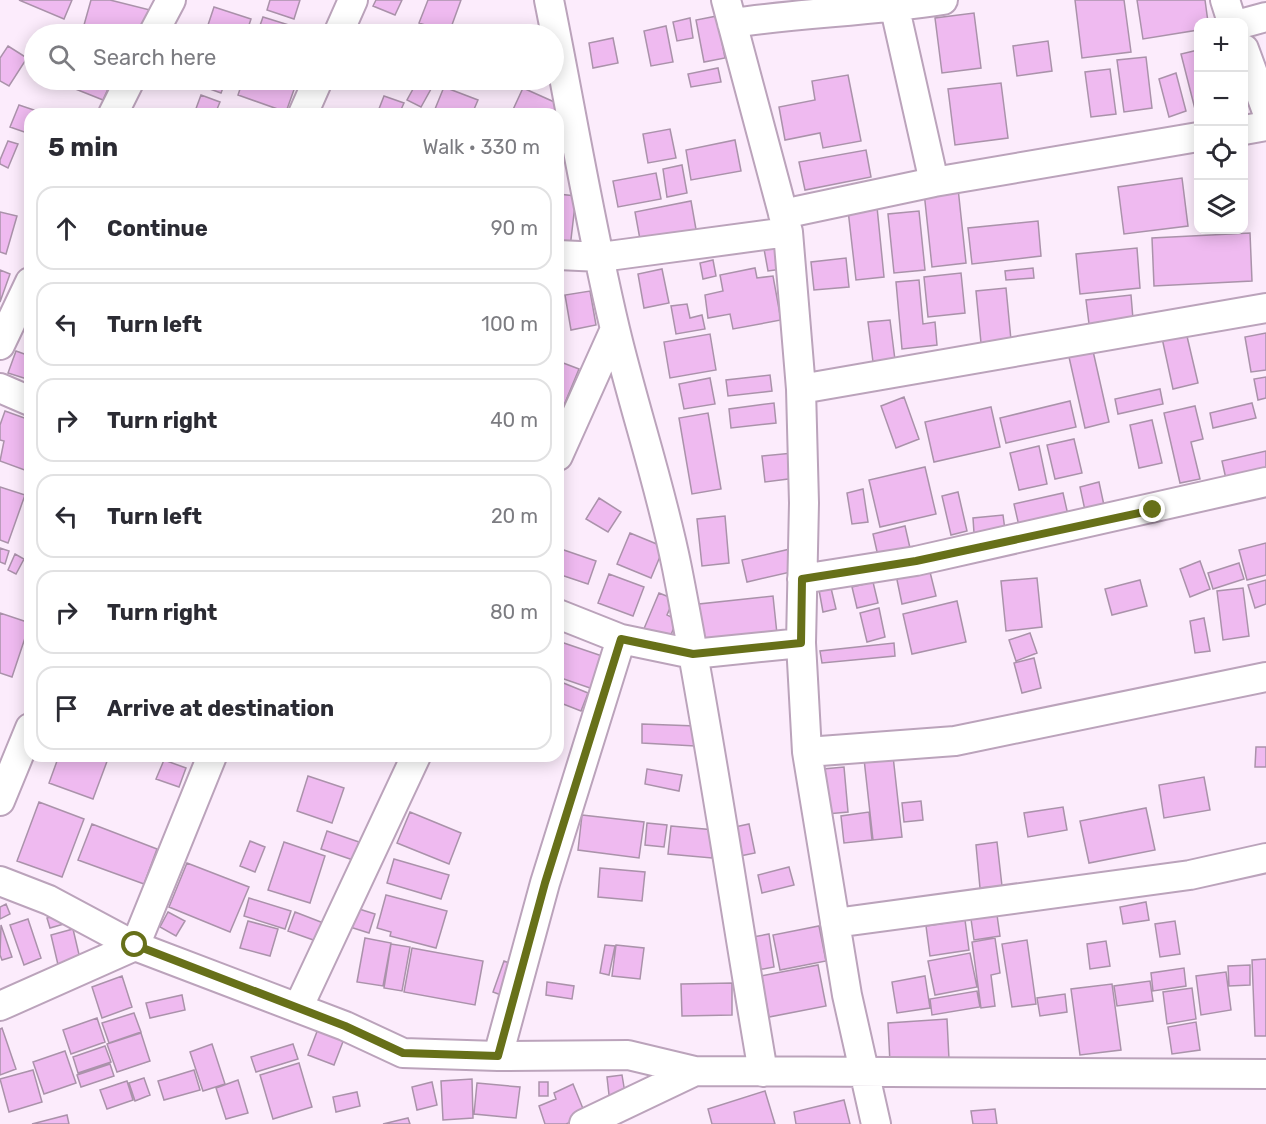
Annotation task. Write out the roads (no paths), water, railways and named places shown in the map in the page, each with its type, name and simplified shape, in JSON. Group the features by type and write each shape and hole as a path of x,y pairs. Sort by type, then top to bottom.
{"street":[{"path":"158,24 171,0"},
{"path":"342,24 353,0"},
{"path":"549,0 554,24"},
{"path":"876,1124 847,995 807,752 801,643 804,503 801,389 786,223 729,11 806,13 944,0"},
{"path":"1225,0 1231,18"},
{"path":"894,4 933,182"},
{"path":"1248,22 1266,17"},
{"path":"1248,60 1266,109"},
{"path":"564,74 615,329 646,435 676,565 763,1072"},
{"path":"116,108 125,90"},
{"path":"306,108 314,90"},
{"path":"1248,129 1266,126"},
{"path":"564,255 601,257 786,223 933,182 1194,138"},
{"path":"0,345 24,295"},
{"path":"801,389 1266,308"},
{"path":"564,443 615,329"},
{"path":"0,388 24,398"},
{"path":"802,579 916,561 1266,482"},
{"path":"564,616 621,639 693,654 801,643"},
{"path":"498,1056 545,883 621,639"},
{"path":"807,752 955,741 1266,677"},
{"path":"0,801 24,743"},
{"path":"0,1006 135,945 210,762"},
{"path":"298,1008 413,762"},
{"path":"835,923 1190,875 1266,858"},
{"path":"0,881 49,900 135,945 298,1008 403,1053 498,1056 628,1055 695,1071 1266,1074"},
{"path":"584,1124 695,1071"}]}
